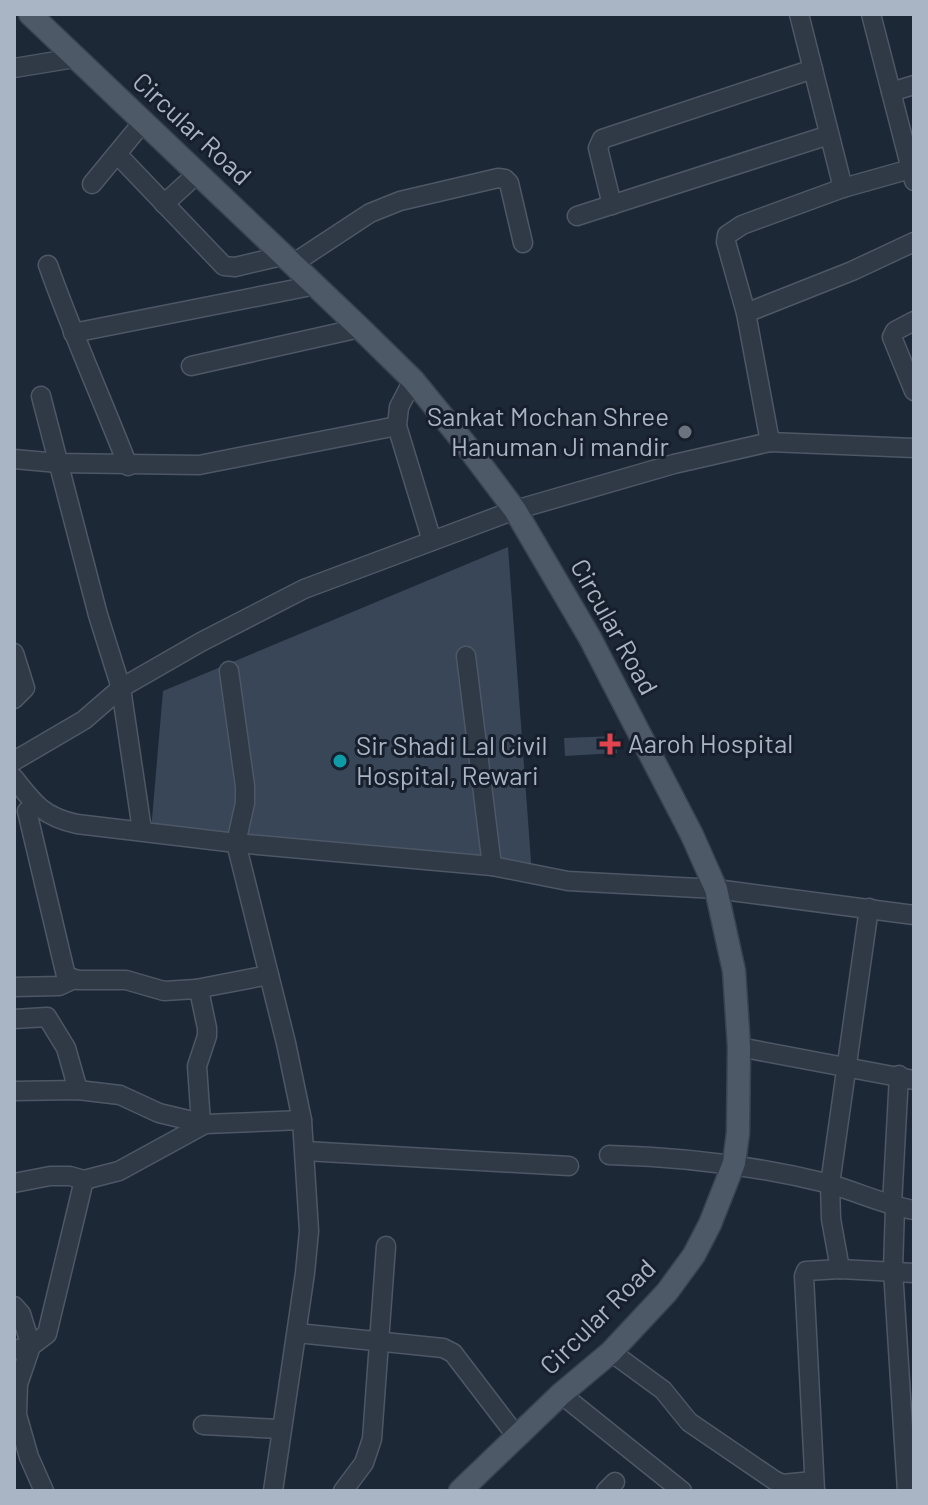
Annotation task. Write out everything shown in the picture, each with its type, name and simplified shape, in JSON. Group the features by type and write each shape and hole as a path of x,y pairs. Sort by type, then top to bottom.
{"main road":[{"name":"Circular Road","path":"30,14 290,259 413,380 466,445 515,510 590,638 692,835 716,889 734,971 739,1047 738,1117 734,1163 710,1224 694,1255 667,1292 611,1352 561,1394 460,1491"}],"street":[{"path":"799,14 843,188"},
{"path":"770,442 746,313 726,242 727,235 742,225 843,188 913,173 873,15"},
{"path":"14,68 75,58"},
{"path":"612,205 598,148 602,139 813,69"},
{"path":"891,92 914,85"},
{"path":"92,184 143,122"},
{"path":"577,216 829,135"},
{"path":"117,154 229,268 290,259 370,213 400,201 498,178 509,183 523,243"},
{"path":"164,204 198,173"},
{"path":"746,313 852,271 914,242"},
{"path":"48,265 128,466"},
{"path":"73,333 316,285"},
{"path":"914,321 895,331 892,337 914,391"},
{"path":"191,366 360,328"},
{"path":"413,380 399,407 397,426 432,541"},
{"path":"41,396 98,615 121,688 142,830"},
{"path":"14,459 128,466 199,465 397,426"},
{"path":"14,761 84,720 121,688 304,589 515,510 674,464 770,442 914,448"},
{"path":"14,653 25,688 14,699"},
{"path":"466,656 492,866"},
{"path":"229,671 245,786 245,803 236,843 286,1043 302,1120 305,1151 309,1231 273,1491"},
{"path":"14,778 26,810 64,973 72,980"},
{"path":"26,810 77,824 236,843 492,866 568,881 716,889 914,915"},
{"path":"840,1269 831,1219 830,1184 869,908"},
{"path":"14,987 59,986 72,980 126,980 164,991 196,989 269,975"},
{"path":"196,989 207,1028 197,1066 203,1124"},
{"path":"14,1019 47,1017 66,1048 78,1090"},
{"path":"739,1047 906,1077 894,1206 893,1270 907,1491"},
{"path":"14,1091 78,1090 120,1095 159,1113 203,1124 302,1120"},
{"path":"14,1183 50,1176 84,1180 119,1171 203,1124"},
{"path":"305,1151 569,1166"},
{"path":"609,1155 734,1163 830,1184 914,1210"},
{"path":"23,1348 41,1341 50,1325 84,1180"},
{"path":"343,1491 369,1452 386,1246"},
{"path":"611,1352 663,1390 689,1422 780,1488 814,1486 806,1271 840,1269 914,1273"},
{"path":"14,1306 21,1314 23,1348 15,1416 44,1491"},
{"path":"297,1333 443,1348 453,1353 518,1438"},
{"path":"561,1394 682,1491"},
{"path":"203,1425 280,1429"}],"building":[{"name":"Sir Shadi Lal Civil Hospital, Rewari","path":"508,547 532,875 151,831 163,691"},
{"path":"616,736 617,753 565,756 564,738"}],"place":[{"name":"Sankat Mochan Shree Hanuman Ji mandir","path":"685,432"},
{"name":"Aaroh Hospital","path":"610,744"},
{"name":"Sir Shadi Lal Civil Hospital, Rewari","path":"340,761"}]}
